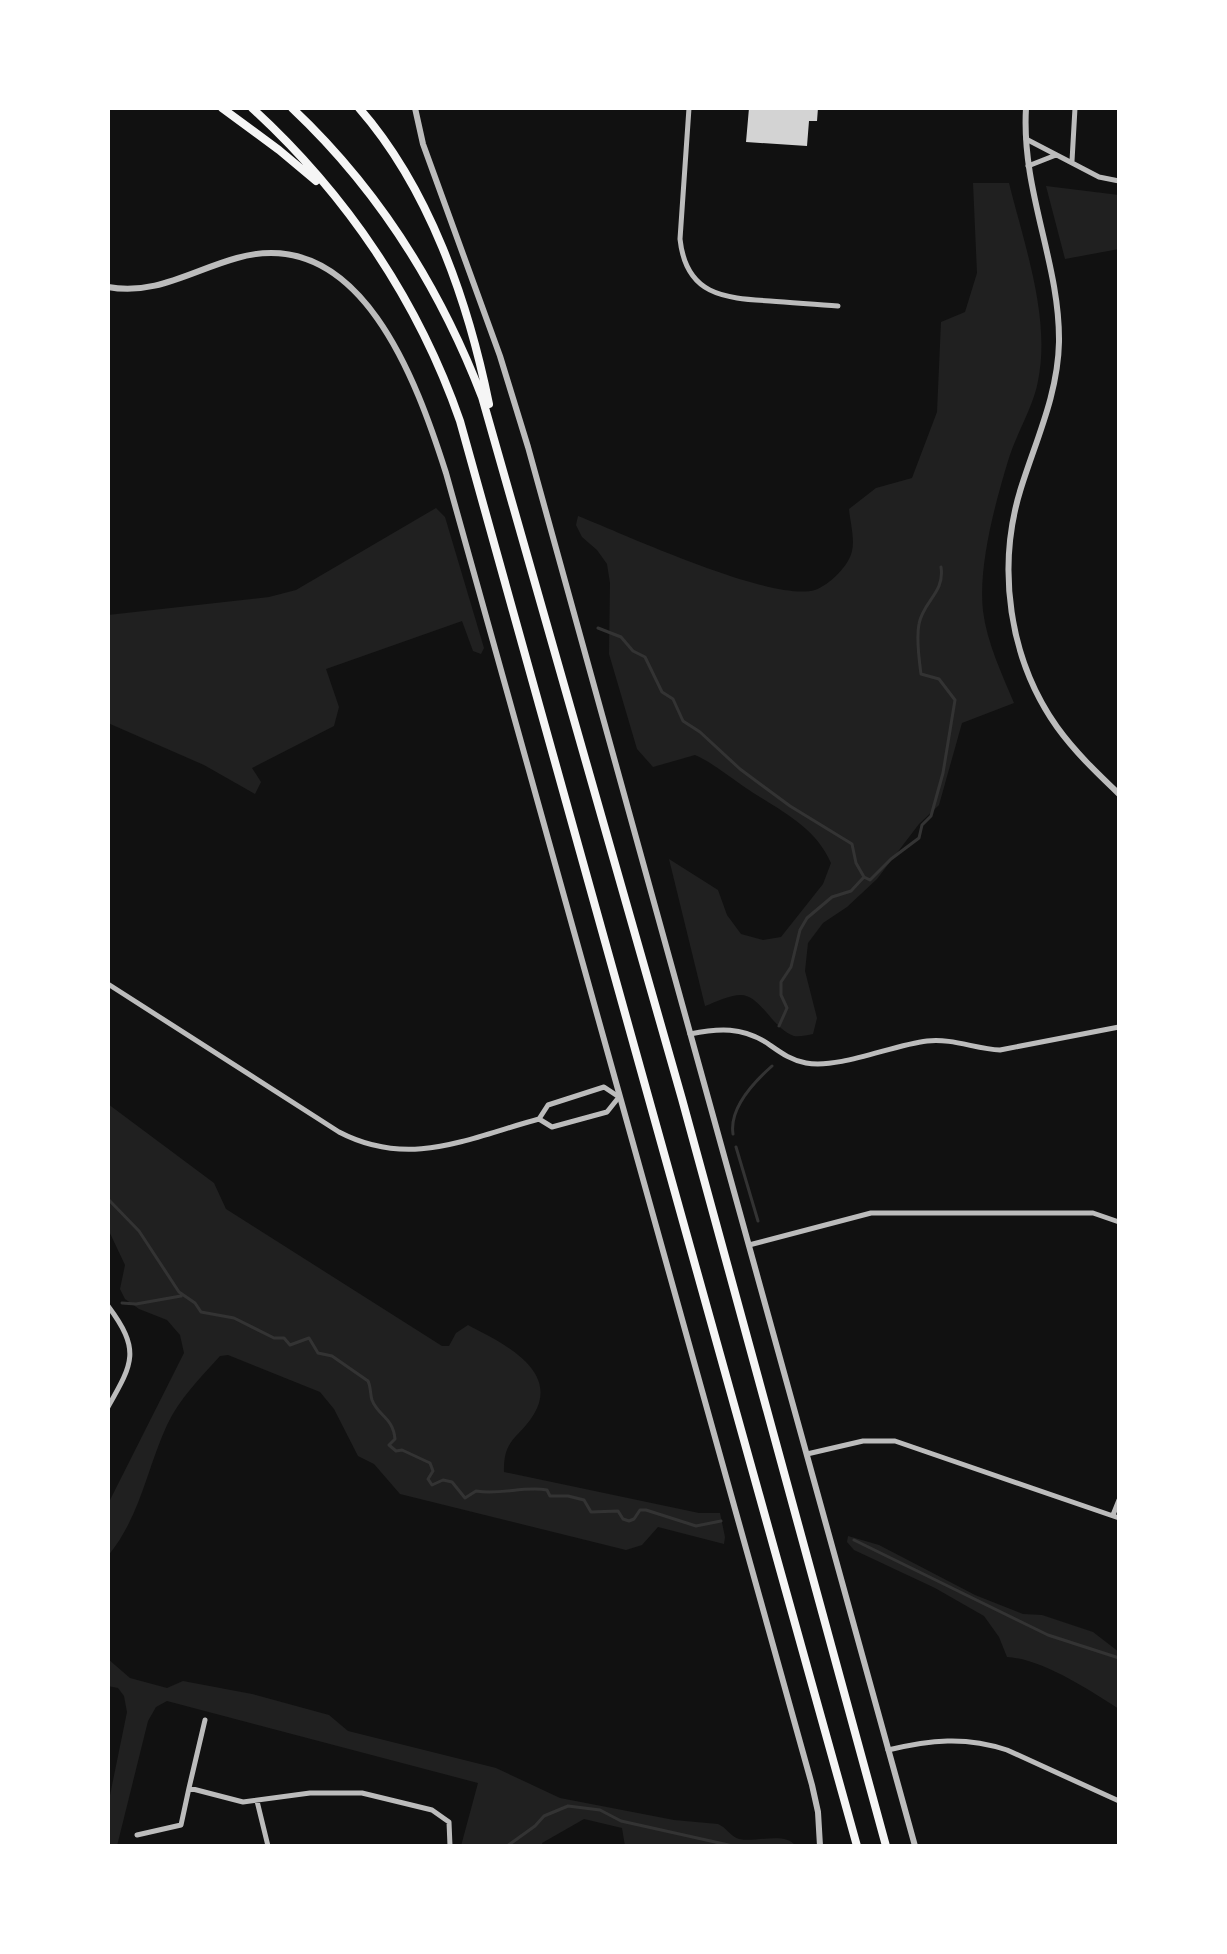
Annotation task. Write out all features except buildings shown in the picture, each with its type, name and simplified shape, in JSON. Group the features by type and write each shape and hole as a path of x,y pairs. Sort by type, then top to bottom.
{"highway":[{"path":"222,108 279,150 343,204"},
{"path":"252,108 343,204 382,260 419,324 451,394 469,448 857,1846"},
{"path":"292,108 357,177 409,250 465,356 496,440"},
{"path":"359,108 399,162 443,254 473,340 496,440 678,1085 886,1846"}],"street":[{"path":"415,108 423,144 500,356 528,447 915,1846"},
{"path":"689,108 680,239 692,276 703,287 731,299 838,306"},
{"path":"1026,108 1027,167 1057,308 1059,346 1048,411 1015,511 1008,567 1012,615 1024,661 1043,704 1073,747 1119,794"},
{"path":"1072,161 1075,108"},
{"path":"1025,139 1099,177 1119,181"},
{"path":"1027,167 1057,155"},
{"path":"108,287 127,290 160,285 258,253 299,256 340,277 359,296 400,355 423,404 446,473 812,1785 818,1812 820,1846"},
{"path":"108,984 339,1132 370,1146 393,1151 419,1150 539,1119 548,1105 604,1087 619,1097"},
{"path":"690,1034 726,1029 745,1031 789,1058 814,1064 928,1040 955,1041 1000,1050 1119,1027"},
{"path":"539,1119 552,1127 607,1112 619,1097"},
{"path":"749,1245 871,1213 1093,1213 1119,1222"},
{"path":"108,1306 124,1327 131,1358 125,1378 108,1407"},
{"path":"807,1454 863,1441 895,1441 1116,1517 1119,1500"},
{"path":"137,1835 181,1825 205,1720"},
{"path":"888,1750 942,1740 988,1744 1119,1801"},
{"path":"189,1788 243,1802 310,1793 366,1793 436,1811 449,1822 450,1846"},
{"path":"257,1801 268,1846"}],"shaded area":[{"path":"973,183 1009,183 1034,281 1041,332 1036,391 1003,478 983,575 983,611 988,635 1014,703 962,723 939,805 919,824 877,879 847,907 823,923 808,943 805,971 817,1018 813,1034 794,1036 748,996 732,996 705,1006 669,859 718,890 727,915 741,934 763,940 781,937 823,884 831,863 824,849 804,828 708,762 695,755 653,767 637,749 609,654 610,583 607,564 582,537 576,525 578,516 698,565 767,586 795,591 815,590 832,579 843,569 852,551 849,509 876,488 912,478 937,412 941,322 965,312 977,273"},
{"path":"1046,186 1119,195 1119,249 1065,259"},
{"path":"436,508 445,517 484,648 481,654 473,651 462,621 326,669 339,707 334,726 252,768 261,782 255,794 204,765 108,723 108,615 269,597 296,590"},
{"path":"108,1104 214,1183 226,1209 442,1346 449,1346 456,1333 468,1325 495,1339 522,1359 533,1370 539,1383 540,1398 534,1414 509,1445 504,1472 699,1513 720,1513 724,1544 658,1527 642,1545 626,1550 400,1494 374,1464 358,1456 334,1409 320,1392 228,1355 220,1356 172,1415 136,1509 108,1556 108,1504 184,1353 180,1335 167,1320 139,1309 125,1299 120,1289 125,1265 108,1229"},
{"path":"848,1536 879,1545 975,1595 1023,1614 1042,1615 1093,1632 1119,1652 1119,1709 1050,1669 1007,1657 999,1637 984,1616 935,1588 854,1550 847,1542"},
{"path":"108,1659 130,1678 167,1688 183,1681 252,1694 329,1715 348,1731 496,1768 560,1798 674,1820 718,1824 739,1839 777,1838 796,1846 625,1846 622,1828 584,1819 542,1843 543,1846 461,1846 478,1783 167,1701 156,1707 148,1721 117,1846 108,1846 108,1805 127,1712 124,1696 118,1688 108,1686"}],"waterway":[{"path":"864,877 870,880 919,838 922,825 931,816 943,773 955,700 939,679 921,674 918,642 921,616 940,584 941,567"},
{"path":"598,628 621,637 633,651 645,657 662,692 673,699 683,721 790,806 852,844 856,863 864,877"},
{"path":"779,1026 787,1008 781,995 781,982 791,967 800,930 807,918 832,897 851,891 864,877"},
{"path":"733,1134 739,1105 772,1066"},
{"path":"736,1147 758,1221"},
{"path":"108,1199 139,1231 179,1292 195,1303 201,1312 234,1318 274,1338 284,1338 290,1345 309,1338 318,1353 332,1356 368,1381 372,1400 394,1432 395,1439 389,1445 396,1451 402,1450 430,1463 433,1471 428,1479 432,1485 443,1480 452,1482 465,1498 476,1491 547,1490 550,1496 584,1500 591,1512 618,1511 623,1519 629,1521 640,1510 696,1526 721,1521"},
{"path":"122,1303 136,1304 181,1296"},
{"path":"854,1540 1048,1635 1119,1658"},
{"path":"507,1846 544,1816 568,1806 600,1810 621,1821 733,1846"}]}
